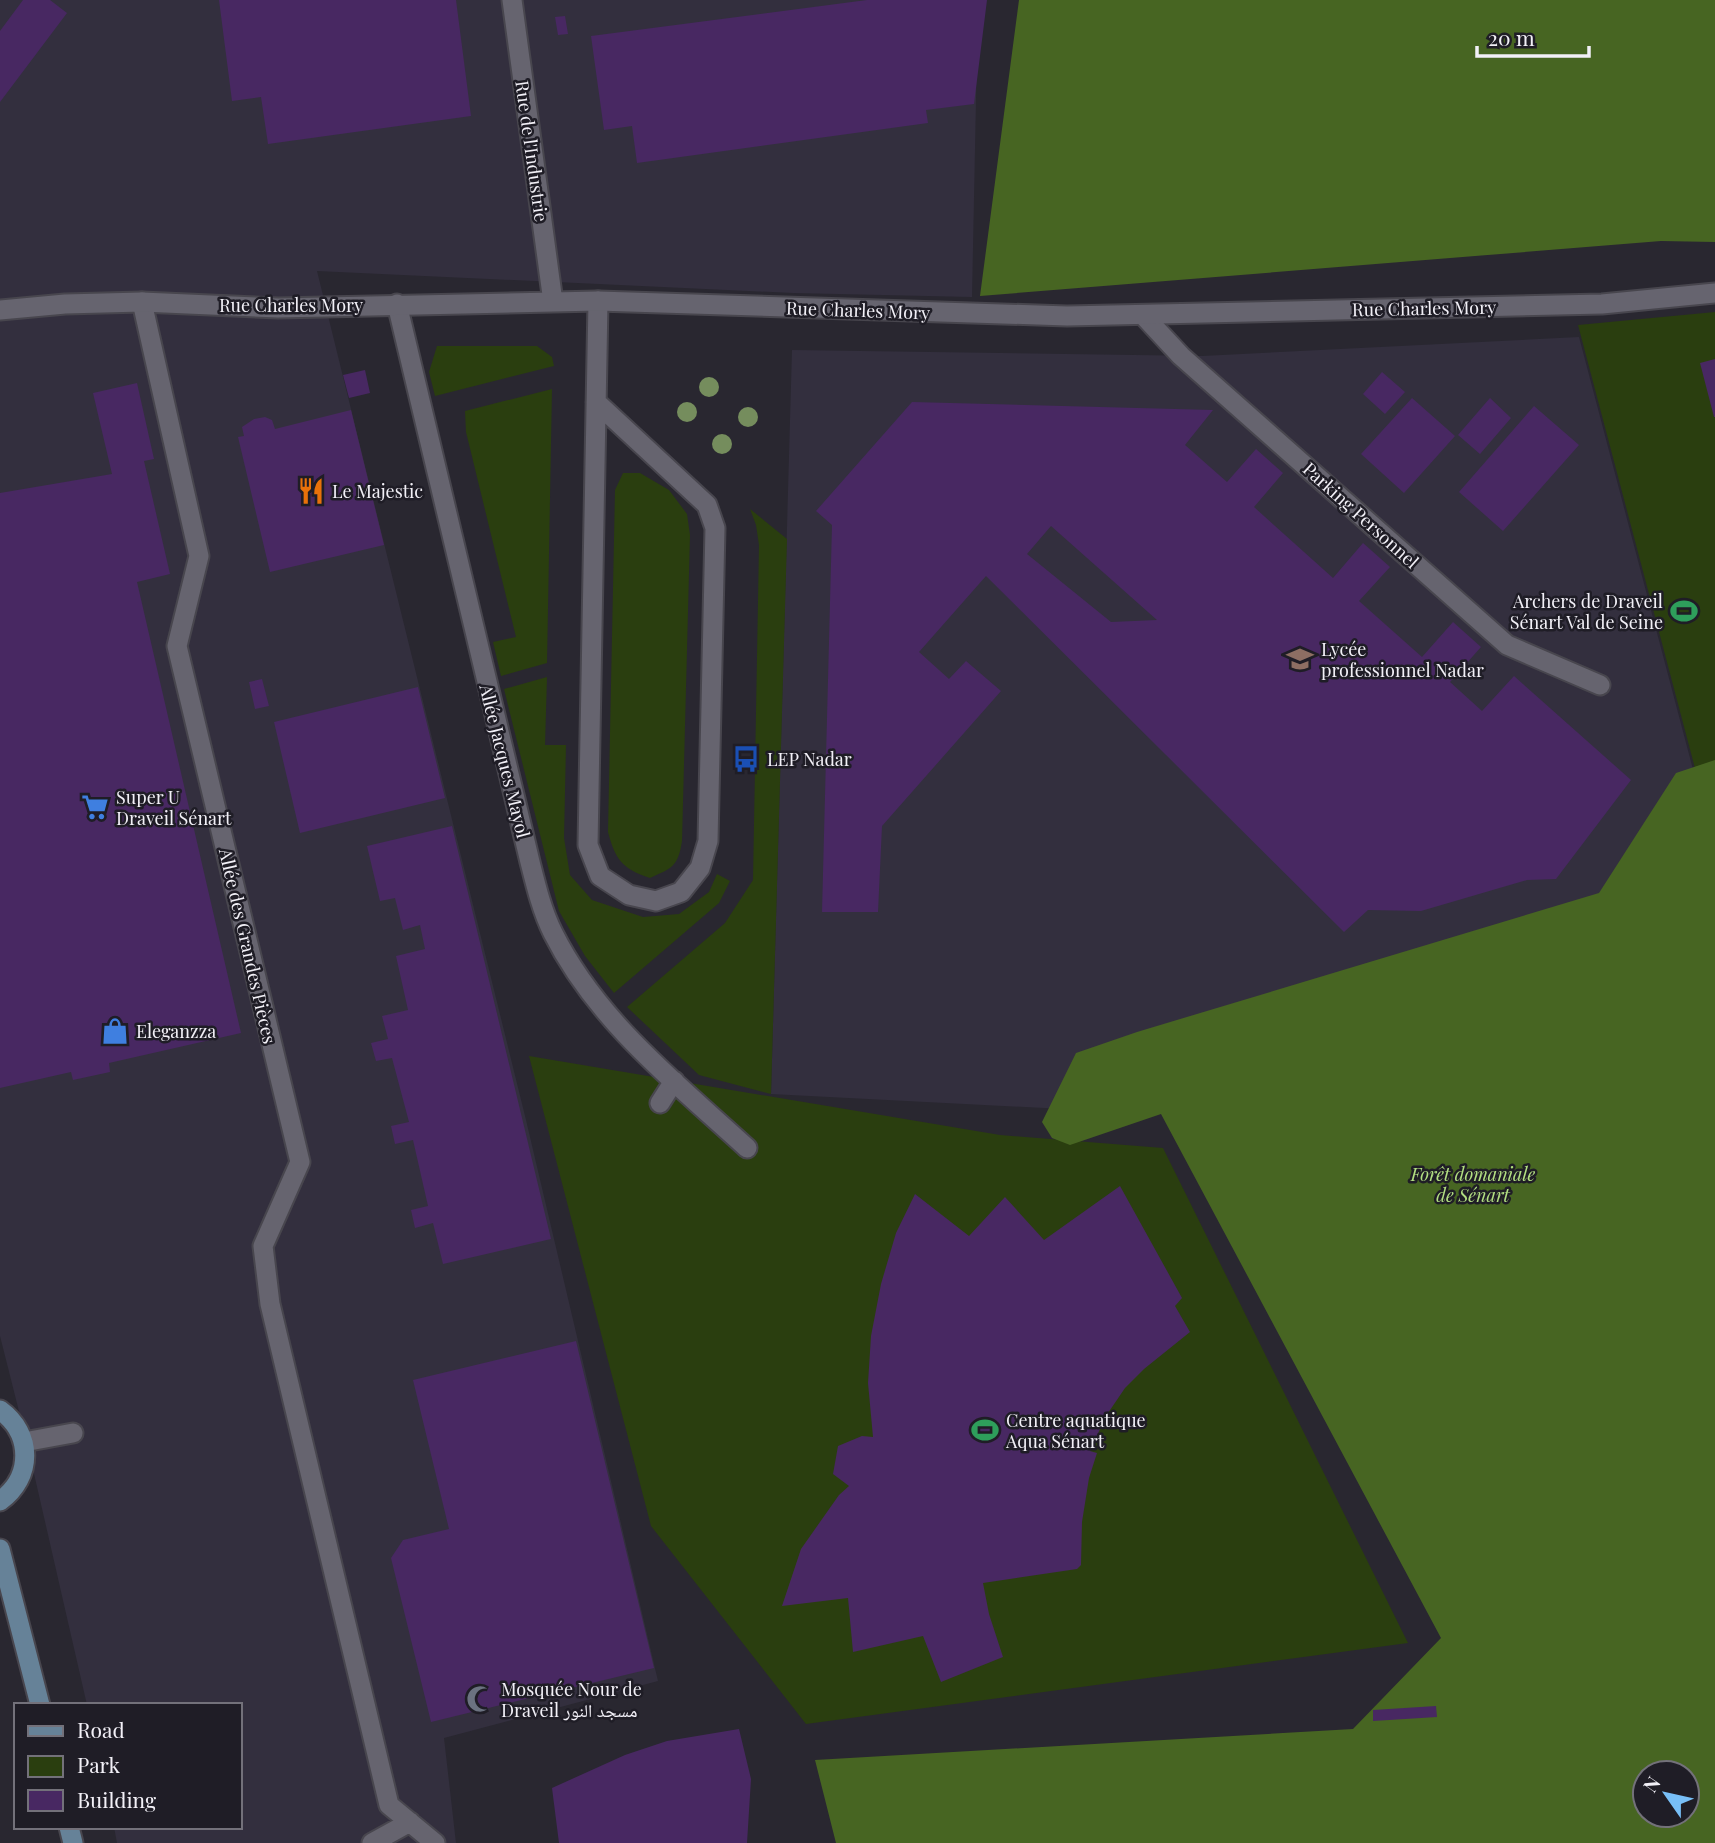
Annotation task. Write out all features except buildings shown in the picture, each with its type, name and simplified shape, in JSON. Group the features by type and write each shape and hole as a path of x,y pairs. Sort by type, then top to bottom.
{"main road":[{"path":"0,1410 19,1428 26,1459 22,1475 14,1489 0,1501"},
{"path":"0,1549 39,1703"}],"street":[{"name":"Rue de l'Industrie","path":"512,0 553,302"},
{"name":"Rue Charles Mory","path":"0,310 65,304 142,302 278,308 598,301 1066,316 1602,304 1715,293"},
{"path":"596,402 706,505 715,528 708,841 700,868 681,892 656,901 629,895 600,876 588,845 596,402 598,301"},
{"name":"Allée des Grandes Pièces","path":"142,302 199,556 177,646 300,1162 263,1246 270,1304 389,1805 435,1843"},
{"name":"Allée Jacques Mayol","path":"397,304 539,898 552,931 576,974 605,1013 747,1148"},
{"name":"Parking Personnel","path":"1143,315 1181,356 1507,645 1600,685"},
{"path":"660,1103 674,1081"},
{"path":"24,1442 73,1433"},
{"path":"372,1843 410,1822"}],"shaded area":[{"path":"0,0 978,0 972,297 793,293 317,271 526,1120 658,1681 444,1738 456,1843 117,1843 114,1829 242,1829 242,1703 87,1703 0,1336"},
{"path":"1579,337 1715,853 1161,1114 771,1094 792,350 1202,356"}],"green space":[{"path":"1019,0 1715,0 1715,242 1661,241 980,296"},
{"name":"Archers de Draveil Sénart Val de Seine","path":"1715,312 1715,844 1578,325"},
{"path":"437,346 537,346 552,357 554,366 435,396 429,372"},
{"path":"552,389 547,663 501,676 493,642 516,637 466,432 465,411"},
{"path":"623,473 640,473 669,490 687,514 690,535 682,841 673,866 650,878 621,862 608,832 615,490"},
{"path":"750,509 787,539 771,1094 699,1075 627,1007 725,923 753,880 759,545"},
{"path":"547,677 545,745 566,745 564,838 570,875 592,900 643,917 679,914 709,892 717,874 730,881 719,903 614,993 585,956 559,911 504,689"},
{"name":"Forêt domaniale de Sénart","path":"1715,760 1715,1843 836,1843 815,1760 1353,1729 1441,1638 1161,1114 1070,1145 1052,1138 1042,1122 1076,1053 1137,1032 1599,893 1676,773"},
{"path":"529,1056 1000,1135 1163,1148 1408,1643 806,1724 651,1526"}],"place":[{"name":"Le Majestic","path":"311,491"},
{"name":"Archers de Draveil Sénart Val de Seine","path":"1684,611"},
{"name":"Lycée professionnel Nadar","path":"1300,659"},
{"name":"LEP Nadar","path":"746,759"},
{"name":"Super U Draveil Sénart","path":"95,807"},
{"name":"Eleganzza","path":"115,1031"},
{"name":"Centre aquatique Aqua Sénart","path":"985,1430"},
{"name":"Mosquée Nour de Draveil مسجد النور","path":"480,1699"}]}
